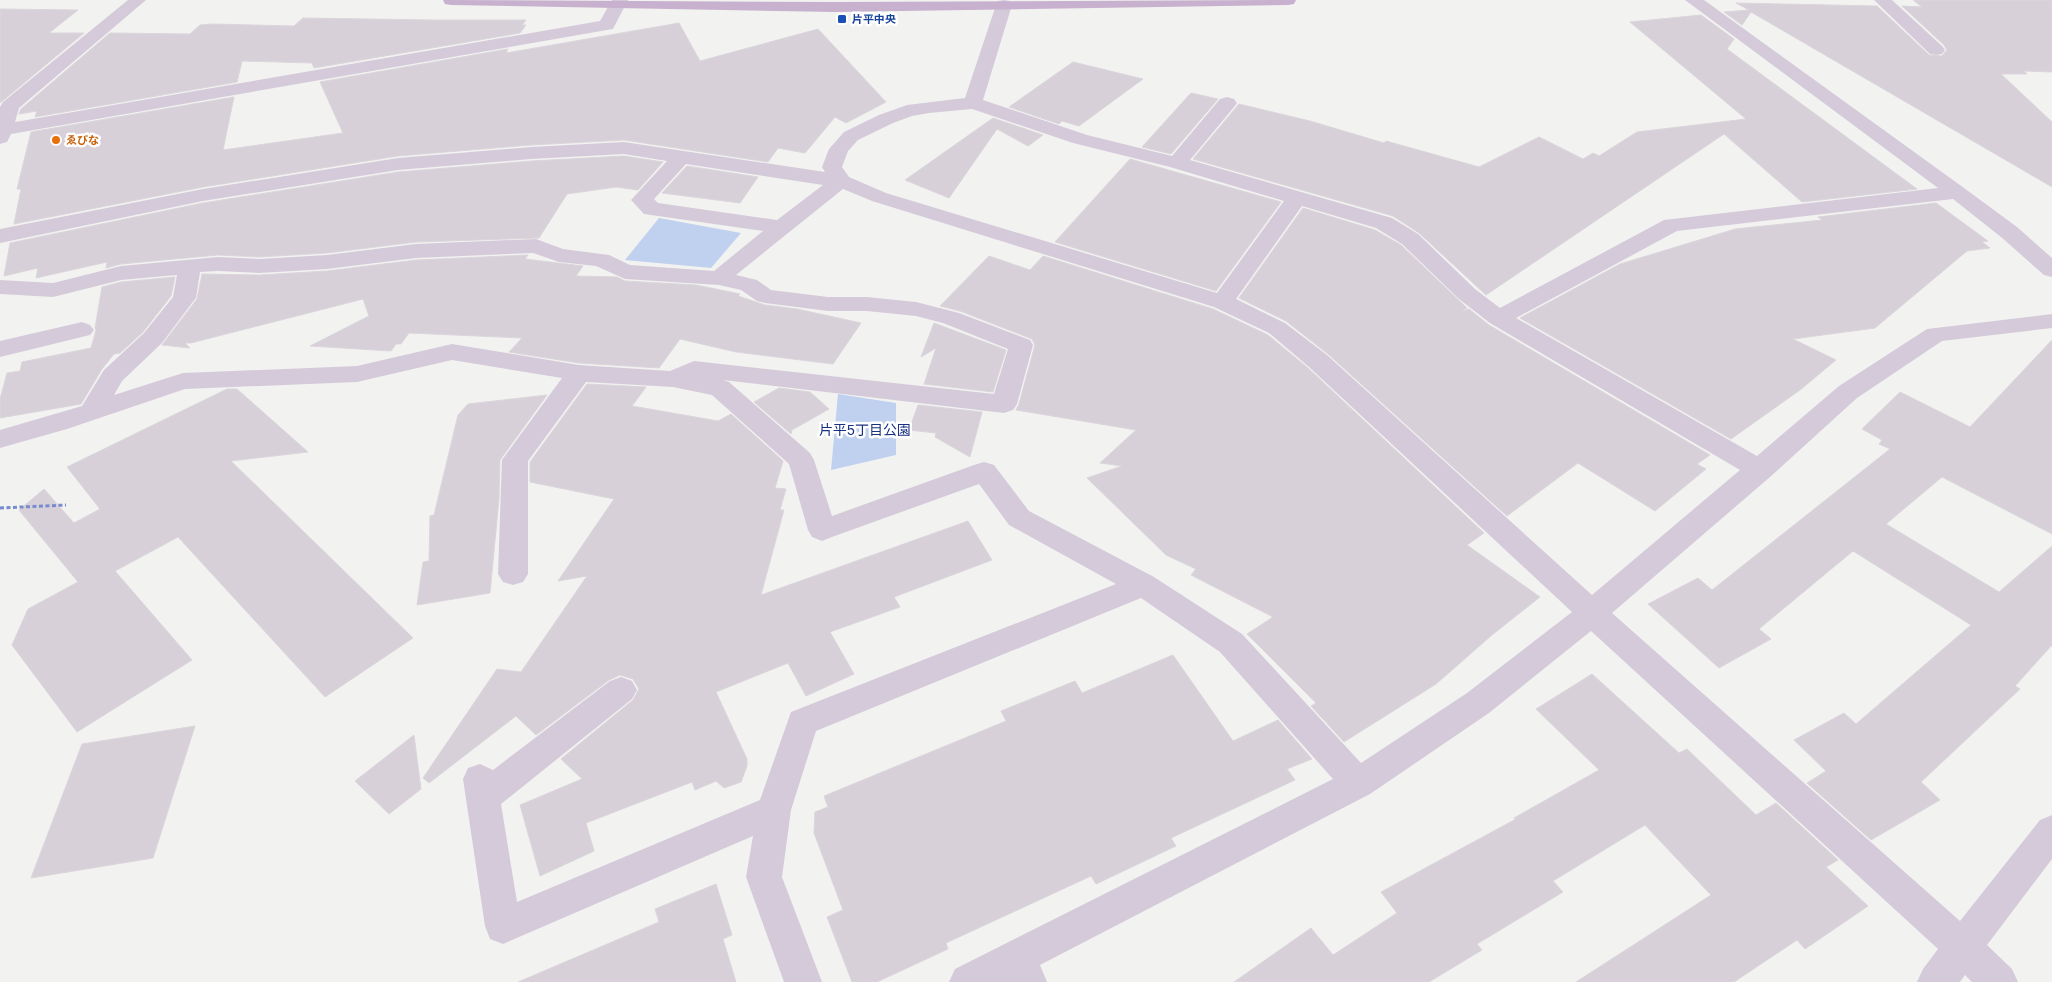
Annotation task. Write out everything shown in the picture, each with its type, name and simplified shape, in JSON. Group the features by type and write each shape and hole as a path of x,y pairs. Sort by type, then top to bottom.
{"main road":[{"path":"451,0 835,7 1004,6 1288,0"}],"street":[{"path":"138,0 10,106 1,132 607,25 619,2"},
{"path":"1693,0 1957,192 2047,262"},
{"path":"1882,0 1936,50"},
{"path":"973,103 1004,6"},
{"path":"841,180 832,167 839,149 852,136 907,111 973,103 1080,139 1176,163 1384,223 1410,239 1467,294 1498,318 1760,470"},
{"path":"1176,163 1227,103"},
{"path":"0,236 203,195 398,164 531,153 624,148 680,158 841,180 879,196 1222,302 1277,328 1318,361 1592,613 1915,903 2000,982"},
{"path":"680,158 642,200 652,209 781,227"},
{"path":"719,278 841,180"},
{"path":"1498,318 1672,225 1957,192"},
{"path":"1222,302 1296,198"},
{"path":"0,288 53,290 121,273 218,264 258,266 327,262 416,251 536,246 559,255 601,260 625,272 719,278 749,285 765,296 828,304 867,304 916,309 951,318 1021,345 1004,404 694,369 673,379"},
{"path":"91,412 113,376 153,338 184,298 190,267"},
{"path":"968,982 1022,970 1358,783 1478,703 1592,613 1760,470 1848,392 1936,334 2052,321"},
{"path":"0,349 82,330"},
{"path":"0,439 183,382 357,374 452,352 578,372 673,379 720,388 801,460 822,530 984,472 1019,518 1144,585 1231,643 1358,783"},
{"path":"513,574 515,460 578,372"},
{"path":"803,982 764,877 774,810 802,722 1144,585"},
{"path":"621,690 482,788 502,926 774,810"},
{"path":"1936,982 2052,831"}],"path":[{"path":"0,508 66,505"}],"green space":[{"path":"659,218 741,233 711,268 625,260"},
{"name":"片平5丁目公園","path":"838,394 896,403 896,455 831,470"}],"building":[{"path":"1913,0 2052,0 2052,72 2024,71 2027,74 2001,74 2052,122 2052,187 1751,12 1742,25 1724,12 1749,10 1736,3 1877,6 1929,55 1942,56 1947,50 1944,45 1902,6 1922,7"},
{"path":"0,9 78,10 49,33 84,33 0,103"},
{"path":"1701,15 1734,39 1727,49 1917,189 1802,202 1724,134 1486,295 1419,233 1393,216 1193,159 1239,104 1310,121 1384,143 1386,141 1479,167 1539,137 1583,159 1593,153 1599,156 1637,132 1746,119 1630,22"},
{"path":"303,18 526,20 522,25 526,25 520,33 314,68 312,63 242,61 237,82 35,117 37,111 19,114 21,109 110,33 190,34 200,25 212,24 294,26"},
{"path":"679,23 700,61 818,29 886,102 846,123 835,117 805,153 778,148 768,162 624,140 531,145 398,156 203,187 14,224 21,189 17,189 31,132 234,97 223,150 343,133 320,82 508,49 506,53"},
{"path":"1073,62 1143,79 1079,126 1062,121 1059,124 1009,107"},
{"path":"1191,93 1218,99 1171,154 1142,147"},
{"path":"993,118 1043,135 1028,146 997,129 949,198 905,180"},
{"path":"624,156 663,162 638,190 616,187 567,194 539,238 416,242 327,253 259,257 218,255 121,264 106,268 107,262 36,278 38,268 4,276 10,243 203,203 398,172 531,161"},
{"path":"1130,159 1281,202 1216,291 1055,242"},
{"path":"687,166 758,177 740,203 662,193"},
{"path":"1936,203 1988,241 1982,242 1990,248 1967,251 1875,328 1793,339 1836,360 1800,390 1731,439 1520,318 1620,264 1735,229 1822,220 1818,217"},
{"path":"1303,208 1375,230 1401,245 1467,308 1462,311 1469,309 1489,325 1710,455 1697,464 1706,469 1655,511 1578,463 1507,516 1328,354 1286,321 1239,298"},
{"path":"528,255 525,259 583,266 576,276 617,277 625,281 696,285 740,294 738,296 765,305 797,309 861,323 833,364 736,352 680,339 659,368 579,363 509,352 522,338 409,333 401,344 396,344 391,351 310,346 369,316 363,299 185,343 190,348 162,345 197,299 202,274 259,275 327,271 416,260"},
{"path":"989,256 1030,270 1043,256 1213,309 1268,335 1308,368 1484,533 1467,545 1540,597 1492,635 1436,684 1344,742 1311,706 1316,703 1247,634 1273,617 1191,575 1196,569 1166,555 1087,478 1122,466 1100,463 1136,430 1016,410 1035,345 1032,339 960,311 940,306"},
{"path":"175,277 171,296 143,332 120,353 114,354 102,369 81,404 0,418 0,399 7,373 20,371 22,362 91,348 96,330 102,287 121,282"},
{"path":"934,323 1006,350 993,392 924,384 936,348 921,357"},
{"path":"2052,340 2052,534 1942,477 1886,524 1999,592 2052,546 2052,645 2015,686 2020,689 1921,782 1940,800 1871,840 1807,783 1826,771 1794,740 1844,713 1856,724 1971,625 1853,551 1759,629 1771,639 1719,668 1648,604 1698,578 1712,590 1890,449 1879,444 1882,440 1862,429 1900,392 1970,427"},
{"path":"587,384 646,387 632,406 718,421 731,414 783,461 775,488 786,489 780,510 784,510 761,595 968,521 992,560 894,597 900,607 830,632 854,674 806,696 788,663 716,692 747,759 747,766 741,782 724,788 716,781 695,790 692,782 586,823 594,851 540,876 520,805 582,779 561,759 633,700 639,689 633,679 620,675 609,680 536,735 516,716 429,783 423,778 497,669 521,672 587,576 558,581 614,499 530,482 530,462"},
{"path":"779,388 810,392 829,409 792,430 791,434 754,402"},
{"path":"227,389 237,389 308,452 231,461 413,638 325,697 178,537 115,571 192,660 77,732 12,645 28,609 78,582 19,510 44,489 74,523 100,509 67,467"},
{"path":"547,395 500,460 499,499 490,593 417,605 423,562 429,561 430,516 434,515 458,415 468,404"},
{"path":"918,405 982,412 970,457 935,437 936,433 909,430"},
{"path":"1173,655 1233,741 1278,720 1312,759 1287,769 1295,780 1171,838 1176,846 1096,884 1091,876 946,943 948,949 877,982 852,982 827,917 843,910 814,833 815,812 828,807 824,796 1006,721 1001,711 1075,681 1082,693"},
{"path":"1592,674 1679,753 1687,749 1756,815 1776,803 1838,860 1826,867 1868,906 1805,949 1797,940 1734,982 1576,982 1711,895 1645,825 1553,881 1563,892 1477,944 1482,950 1429,982 1234,982 1311,928 1333,955 1397,913 1381,892 1516,819 1514,818 1599,770 1536,709"},
{"path":"195,726 153,858 31,878 82,744"},
{"path":"414,735 421,789 389,814 355,781"},
{"path":"716,884 732,935 723,939 736,982 518,982 659,922 655,909"}],"place":[{"name":"片平中央","path":"842,19"},
{"name":"ゑびな","path":"56,140"}]}
